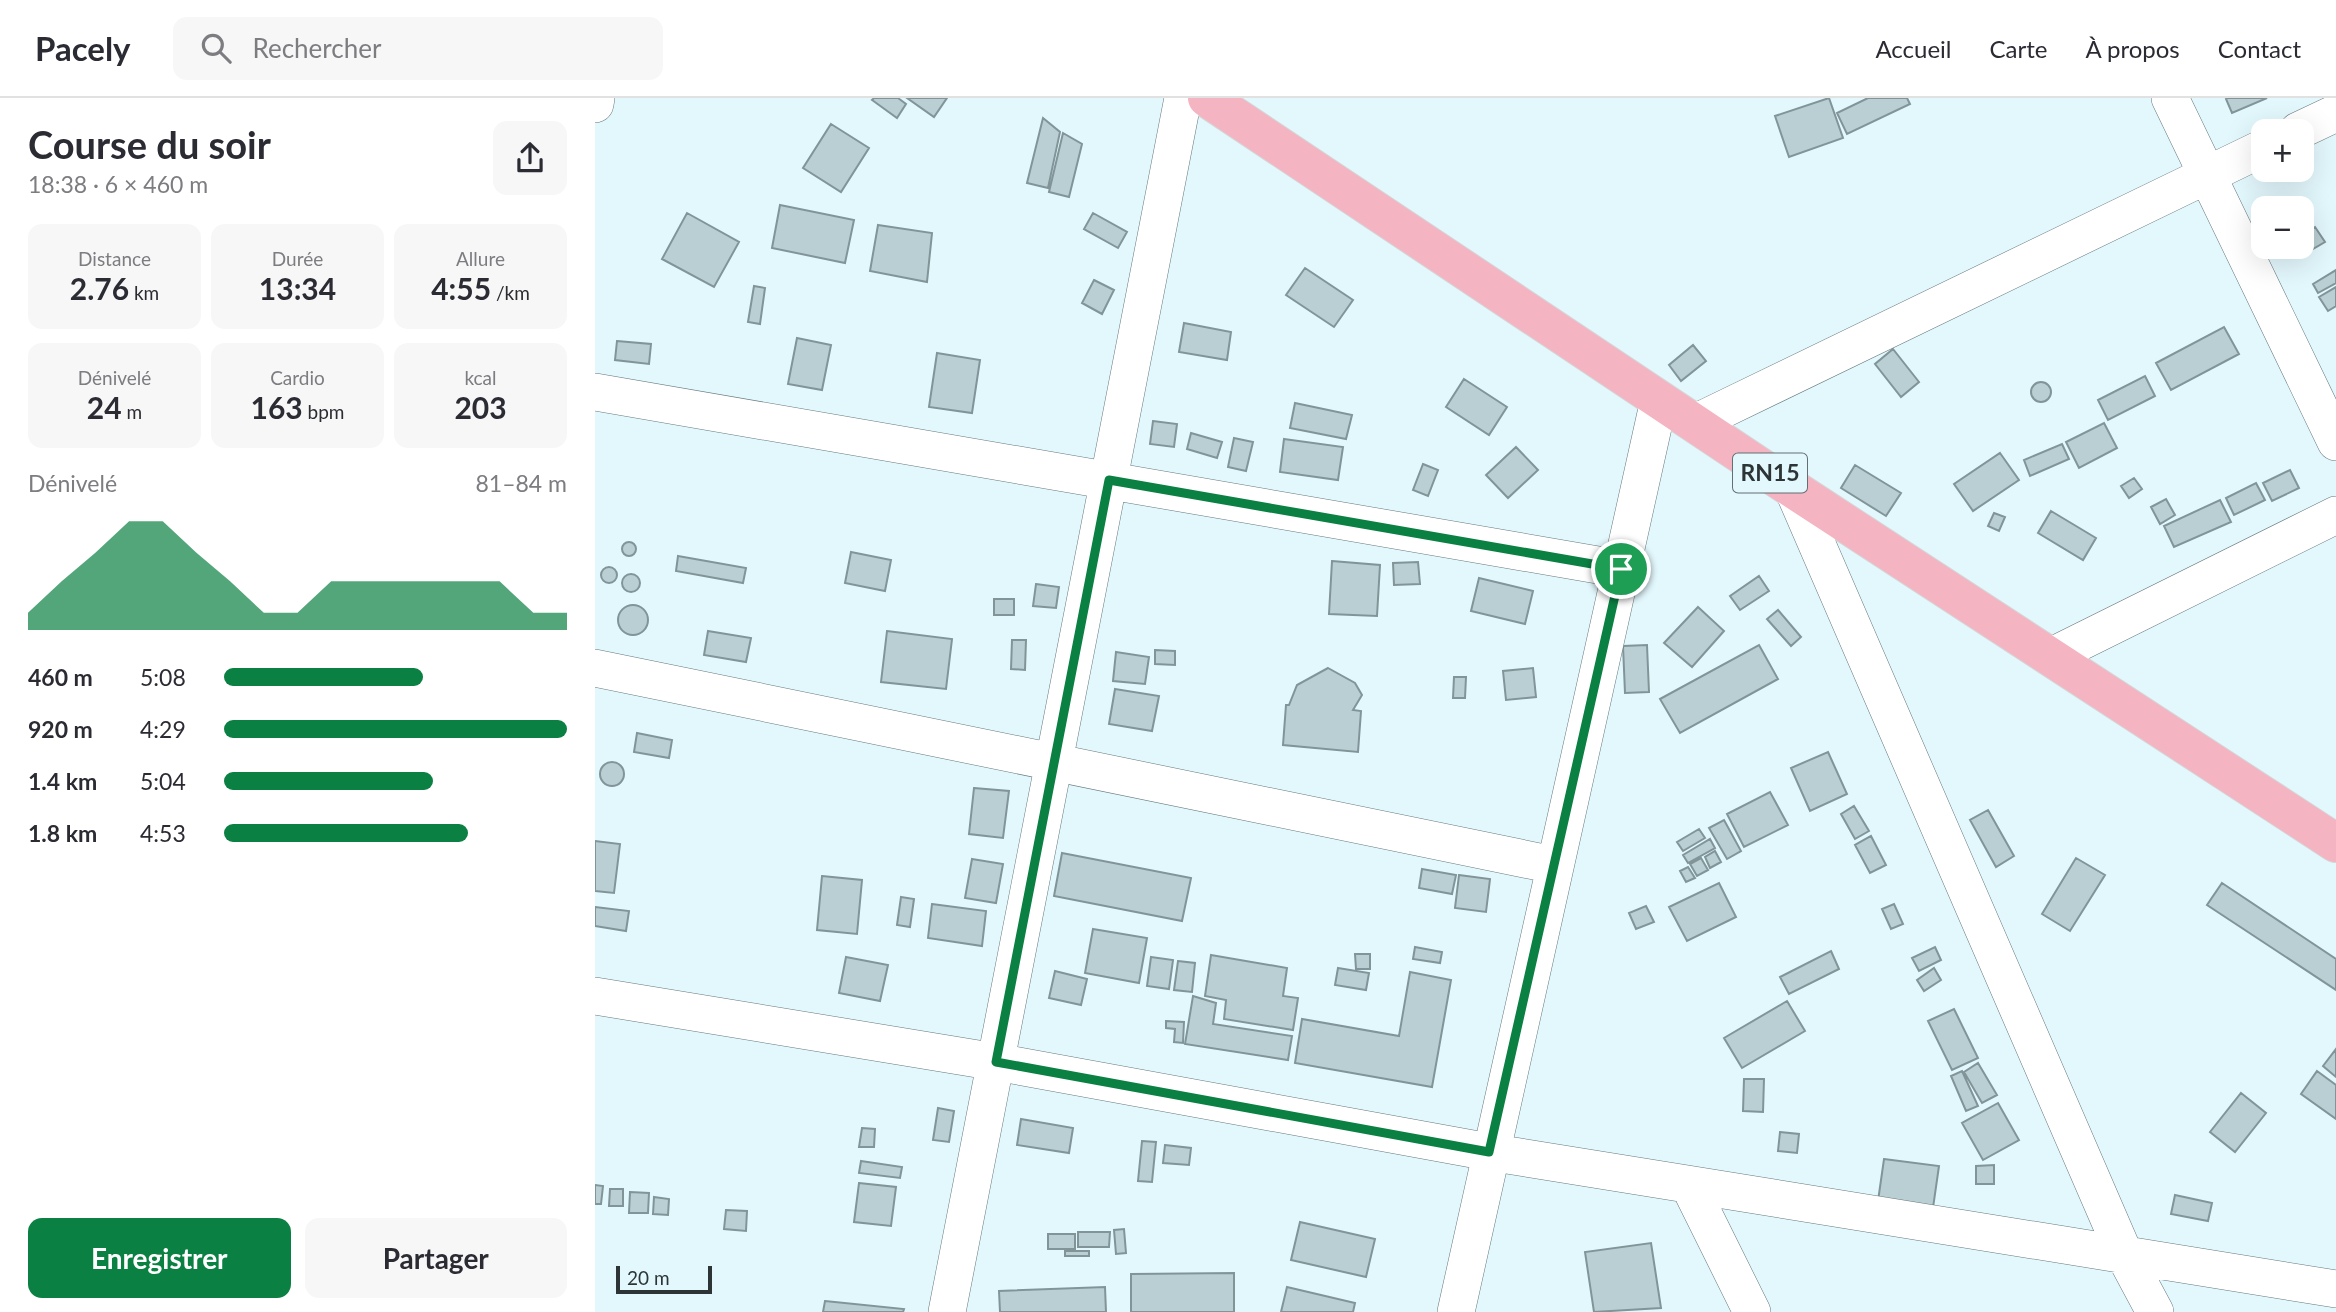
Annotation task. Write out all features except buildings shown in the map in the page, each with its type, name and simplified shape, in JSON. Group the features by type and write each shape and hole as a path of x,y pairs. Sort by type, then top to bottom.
{"main road":[{"name":"RN15","path":"1207,98 1659,400 1697,422 1794,489 2336,843"}],"street":[{"path":"595,104 596,98"},
{"path":"947,1312 1183,98"},
{"path":"2170,98 2336,442"},
{"path":"2314,123 2336,113"},
{"path":"1697,422 2251,154"},
{"path":"595,392 1621,569"},
{"path":"1456,1312 1489,1152 1659,400"},
{"path":"1794,489 2125,1256 2155,1312"},
{"path":"2052,656 2336,515"},
{"path":"595,668 1555,864"},
{"path":"595,996 996,1062 1489,1152 2336,1289"},
{"path":"1689,1185 1752,1312"}],"route":[{"path":"1109,480 1621,569 1489,1152 996,1062 1109,480"}]}
